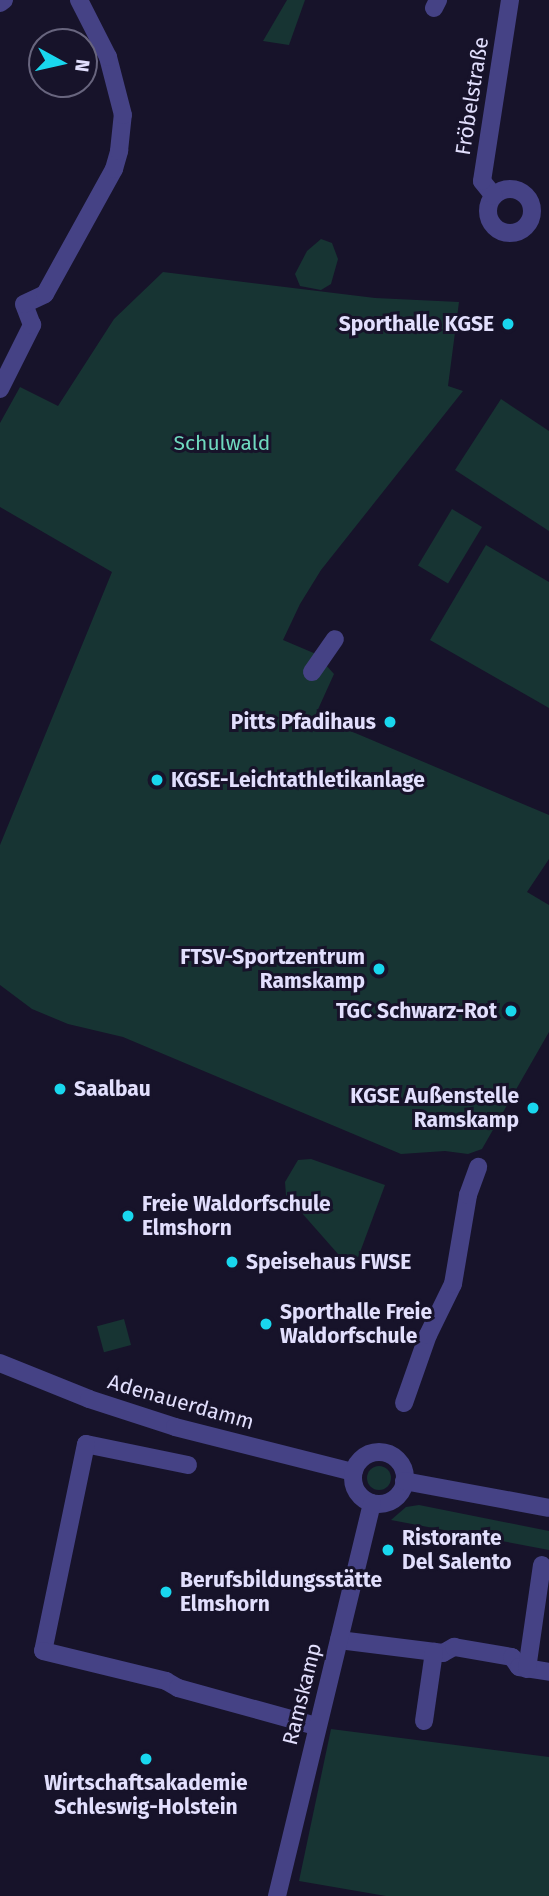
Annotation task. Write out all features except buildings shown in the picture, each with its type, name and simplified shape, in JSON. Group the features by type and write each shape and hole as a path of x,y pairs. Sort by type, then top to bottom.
{"street":[{"path":"0,389 32,325 24,304 45,295 114,169 123,133 122,115 108,57 79,0"},
{"name":"Fröbelstraße","path":"494,196 482,181 510,0"},
{"path":"312,671 335,639"},
{"path":"404,1403 428,1335 453,1283 462,1222 478,1167"},
{"name":"Adenauerdamm","path":"0,1363 89,1399 175,1427 354,1472"},
{"path":"188,1465 86,1444 43,1651 166,1681 178,1688 316,1726"},
{"path":"377,1452 385,1453 400,1463 404,1481 397,1497 381,1504 372,1503 359,1494 353,1480 354,1472 362,1458 377,1452"},
{"path":"404,1481 549,1508"},
{"name":"Ramskamp","path":"277,1896 372,1503"},
{"path":"527,1669 542,1565"},
{"path":"339,1640 434,1653 443,1653 454,1647 512,1657 519,1667 549,1672"},
{"path":"424,1721 434,1653"}],"green space":[{"path":"287,0 305,0 289,45 263,41"},
{"path":"321,239 332,243 338,259 331,284 321,290 300,286 295,274 307,251"},
{"name":"Schulwald","path":"163,272 375,298 459,302 448,386 463,391 321,570 300,604 283,640 316,654 334,674 315,716 549,815 549,859 527,892 549,905 549,1032 482,1149 468,1154 445,1151 401,1154 123,1037 68,1024 32,1009 0,985 0,845 112,572 0,507 0,423 20,387 58,406 114,319"},
{"path":"501,399 549,431 549,531 455,470"},
{"path":"452,509 482,527 448,584 418,566"},
{"path":"486,545 549,582 549,708 430,640"},
{"path":"311,1159 385,1185 353,1271 286,1195 285,1182 298,1160"},
{"path":"124,1319 131,1345 104,1352 97,1326"},
{"path":"379,1466 388,1469 391,1478 388,1487 379,1490 370,1487 367,1478 370,1469"},
{"path":"419,1505 549,1531 549,1550 391,1520 406,1507"},
{"path":"331,1729 549,1757 549,1896 386,1896 299,1881"}],"place":[{"name":"Sporthalle KGSE","path":"508,324"},
{"name":"Pitts Pfadihaus","path":"390,722"},
{"name":"KGSE-Leichtathletikanlage","path":"157,780"},
{"name":"FTSV-Sportzentrum Ramskamp","path":"379,969"},
{"name":"TGC Schwarz-Rot","path":"511,1011"},
{"name":"Saalbau","path":"60,1089"},
{"name":"KGSE Außenstelle Ramskamp","path":"533,1108"},
{"name":"Freie Waldorfschule Elmshorn","path":"128,1216"},
{"name":"Speisehaus FWSE","path":"232,1262"},
{"name":"Sporthalle Freie Waldorfschule","path":"266,1324"},
{"name":"Ristorante Del Salento","path":"388,1550"},
{"name":"Berufsbildungsstätte Elmshorn","path":"166,1592"},
{"name":"Wirtschaftsakademie Schleswig-Holstein","path":"146,1759"}]}
